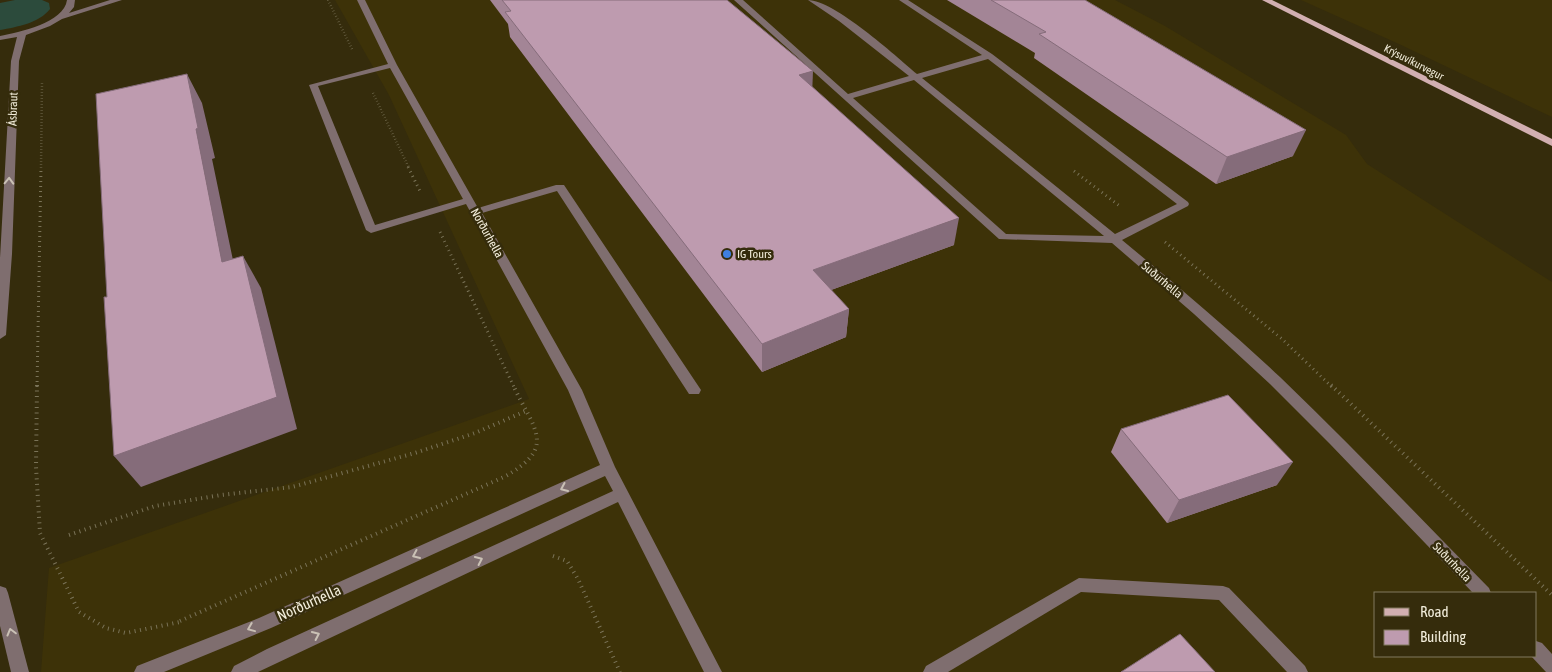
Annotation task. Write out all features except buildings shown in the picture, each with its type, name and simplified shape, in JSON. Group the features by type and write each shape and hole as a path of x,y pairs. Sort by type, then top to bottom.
{"main road":[{"name":"Krýsuvíkurvegur","path":"1266,0 1552,143"}],"street":[{"path":"58,19 70,7 71,0"},
{"path":"0,38 22,33 58,19 118,0"},
{"name":"Norðurhella","path":"361,0 393,65 574,390 608,468 713,672"},
{"path":"738,0 1003,237 1113,240 1184,204 989,56 903,0"},
{"name":"Suðurhella","path":"812,0 842,19 915,77 1113,240 1243,351 1310,415 1481,592"},
{"name":"Ásbraut","path":"0,335 6,254 15,61 22,33"},
{"path":"847,98 989,56"},
{"path":"393,65 313,85 370,230 469,200"},
{"path":"475,212 560,187 694,390"},
{"name":"Norðurhella","path":"143,672 265,623 608,468"},
{"path":"240,672 273,654 622,494"},
{"path":"932,672 1079,584 1223,593 1299,672"},
{"path":"0,593 20,672"},
{"path":"1537,650 1552,666"}],"path":[{"path":"42,81 36,467 40,533 79,612 106,628 126,633 180,621 510,473 530,461 539,447 538,438 526,411 328,0"},
{"path":"69,534 155,506 221,495 292,487 415,453 475,433 526,411"},
{"path":"550,554 567,561 578,578 620,672"},
{"path":"180,621 184,656"}],"shaded area":[{"path":"335,0 1115,0 1165,26 1346,135 1367,164 1552,282 1552,672 41,672 49,568 529,399 389,95"},
{"path":"1301,0 1552,0 1552,117 1399,44"}],"green space":[{"path":"15,0 42,0 49,3 50,9 34,21 0,30 0,3"}],"place":[{"name":"IG Tours","path":"727,254"}]}
